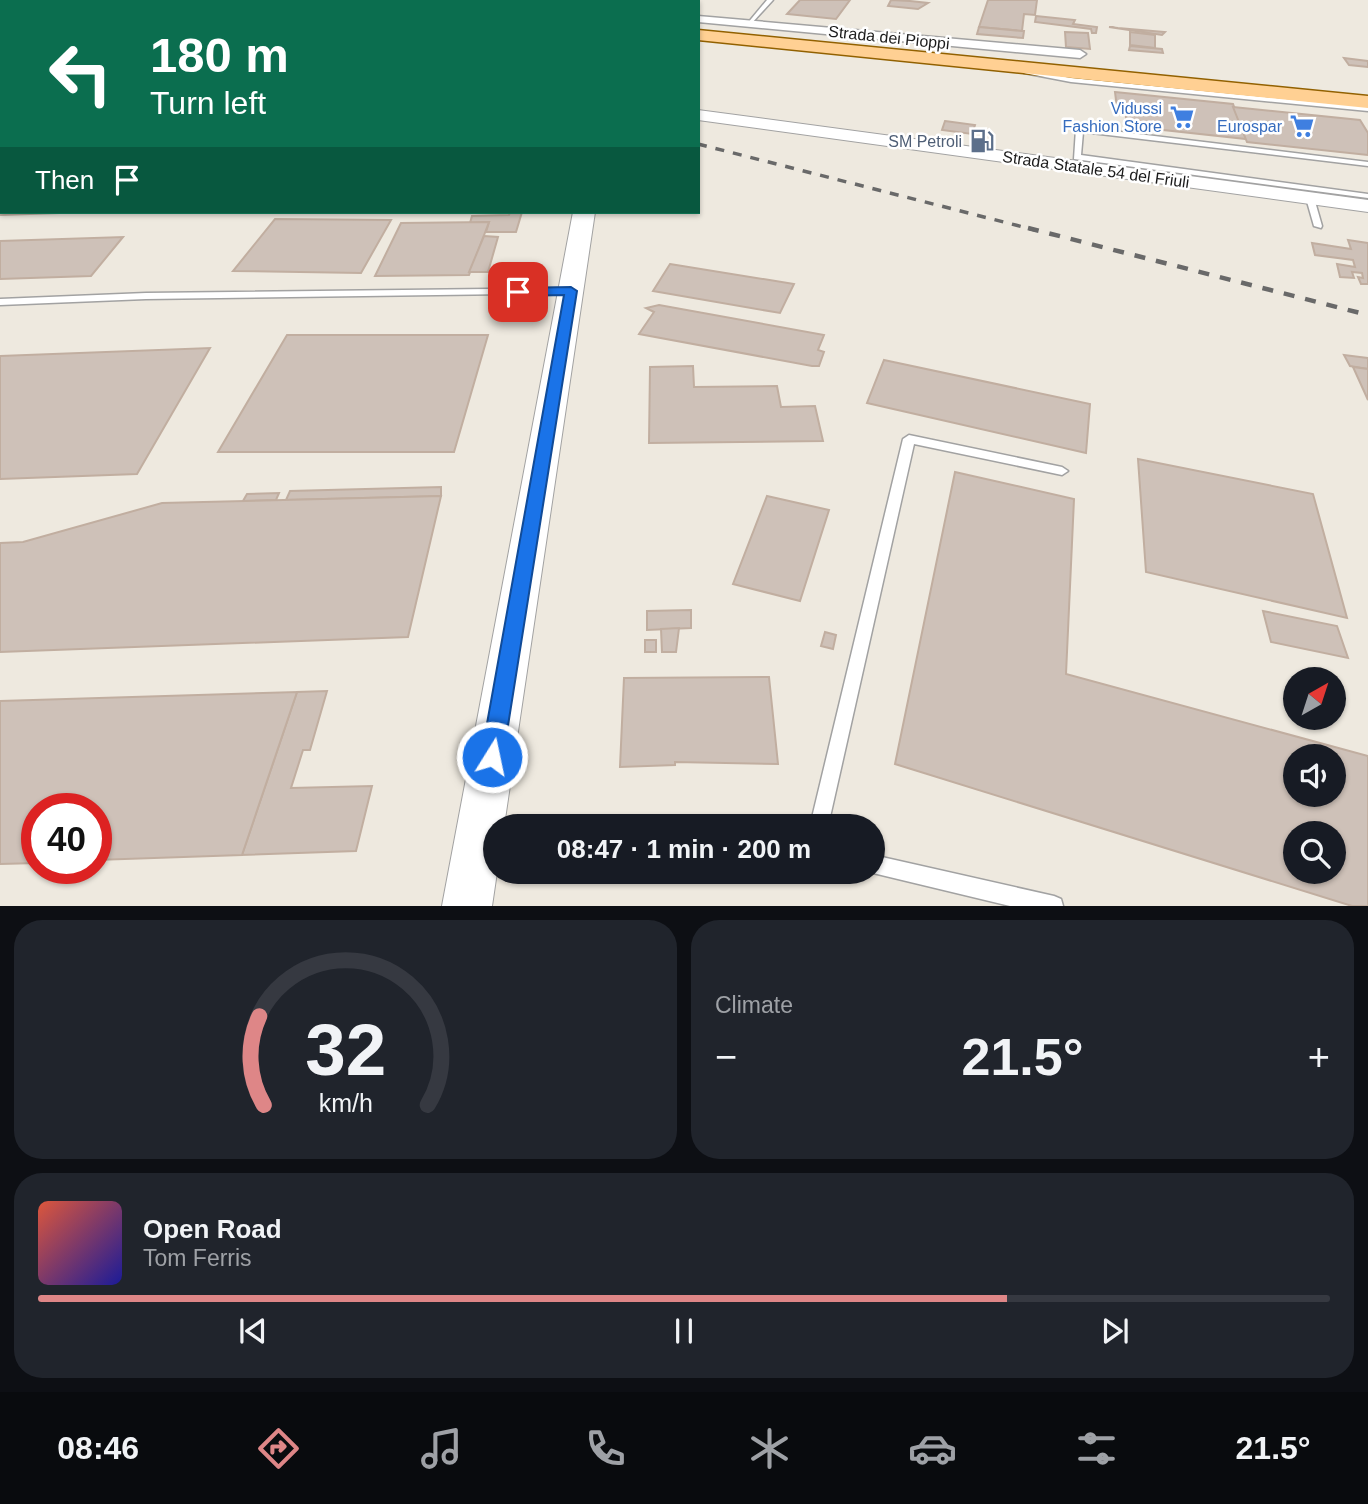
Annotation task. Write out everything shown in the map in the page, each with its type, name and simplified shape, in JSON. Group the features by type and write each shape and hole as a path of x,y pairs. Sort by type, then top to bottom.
{"main road":[{"path":"700,35 1368,102"}],"street":[{"name":"Strada dei Pioppi","path":"700,19 1080,54"},
{"name":"Strada Statale 54 del Friuli","path":"700,115 1363,203"},
{"path":"492,814 584,214"},
{"path":"467,905 483,868"}],"lane":[{"path":"748,23 770,0"},
{"path":"953,60 1071,80 1368,109"},
{"path":"1363,203 1077,157 1080,129 1368,164"},
{"path":"1310,198 1318,226"},
{"path":"0,302 146,296 571,291"},
{"path":"822,814 909,439 1062,471"},
{"path":"885,867 1054,905"}],"building":[{"path":"800,0 850,0 836,19 787,14"},
{"path":"891,0 928,3 918,9 888,6"},
{"path":"988,0 1037,0 1035,15 1024,14 1022,31 979,27"},
{"path":"1036,16 1075,20 1073,24 1097,27 1096,33 1092,33 1091,29 1035,22"},
{"path":"979,27 1024,31 1023,38 977,34"},
{"path":"1109,27 1118,28 1165,32 1162,35"},
{"path":"1065,32 1088,33 1090,49 1066,47"},
{"path":"1130,32 1155,35 1155,48 1130,45"},
{"path":"1130,46 1162,49 1163,53 1129,50"},
{"path":"1344,58 1368,61 1368,67 1349,65"},
{"name":"Vidussi Fashion Store","path":"1115,92 1233,104 1246,139 1127,126 1125,109 1117,108"},
{"name":"Eurospar","path":"1233,107 1360,120 1368,133 1368,155 1247,142"},
{"path":"945,121 975,125 972,134 942,130"},
{"path":"521,214 516,232 486,232 489,222 470,223 472,216"},
{"path":"275,219 391,220 361,273 233,271"},
{"path":"489,222 469,275 375,276 401,223"},
{"path":"484,236 498,237 488,272 469,272"},
{"path":"123,237 91,276 0,279 0,241"},
{"path":"1348,240 1368,243 1368,284 1361,284 1358,277 1363,278 1362,273 1352,272 1354,278 1340,277 1337,264 1355,267 1353,260 1315,255 1312,243 1351,249"},
{"path":"670,264 794,284 780,313 653,291"},
{"path":"659,305 824,335 818,350 824,352 819,366 812,366 639,334 654,312 646,308"},
{"path":"287,335 488,335 454,452 218,452"},
{"path":"210,348 137,474 0,479 0,356"},
{"path":"1344,355 1368,358 1368,369 1350,366"},
{"path":"884,360 1090,404 1086,453 867,403"},
{"path":"693,366 694,387 777,386 781,407 815,406 823,441 649,443 650,367"},
{"path":"1353,367 1368,369 1368,400"},
{"path":"1138,459 1313,494 1347,618 1146,572"},
{"path":"955,472 1074,499 1066,674 1324,744 1283,744 1283,807 1346,807 1346,750 1368,756 1368,906 1352,906 895,764"},
{"path":"441,487 441,496 286,500 290,491"},
{"path":"279,493 276,500 243,501 247,494"},
{"path":"441,496 408,637 0,652 0,543 23,542 162,503"},
{"path":"767,496 829,510 800,601 733,584"},
{"path":"691,610 691,628 647,630 647,611"},
{"path":"1263,611 1337,626 1348,658 1271,642"},
{"path":"679,628 676,652 662,652 661,629"},
{"path":"825,632 836,635 833,649 821,646"},
{"path":"645,640 656,640 656,652 645,652"},
{"path":"769,677 778,764 675,762 675,765 620,767 624,678"},
{"path":"327,691 310,750 303,750 291,788 372,786 356,851 242,855 297,692"},
{"path":"297,692 242,855 112,859 112,793 21,793 21,863 0,864 0,701"}],"railway":[{"path":"700,145 1035,230"},
{"path":"1028,228 1368,315"}],"place":[{"name":"Vidussi Fashion Store","path":"1182,117"},
{"name":"Eurospar","path":"1302,126"},
{"name":"SM Petroli","path":"982,141"}],"route":[{"path":"492,757 571,291 518,292"}]}
